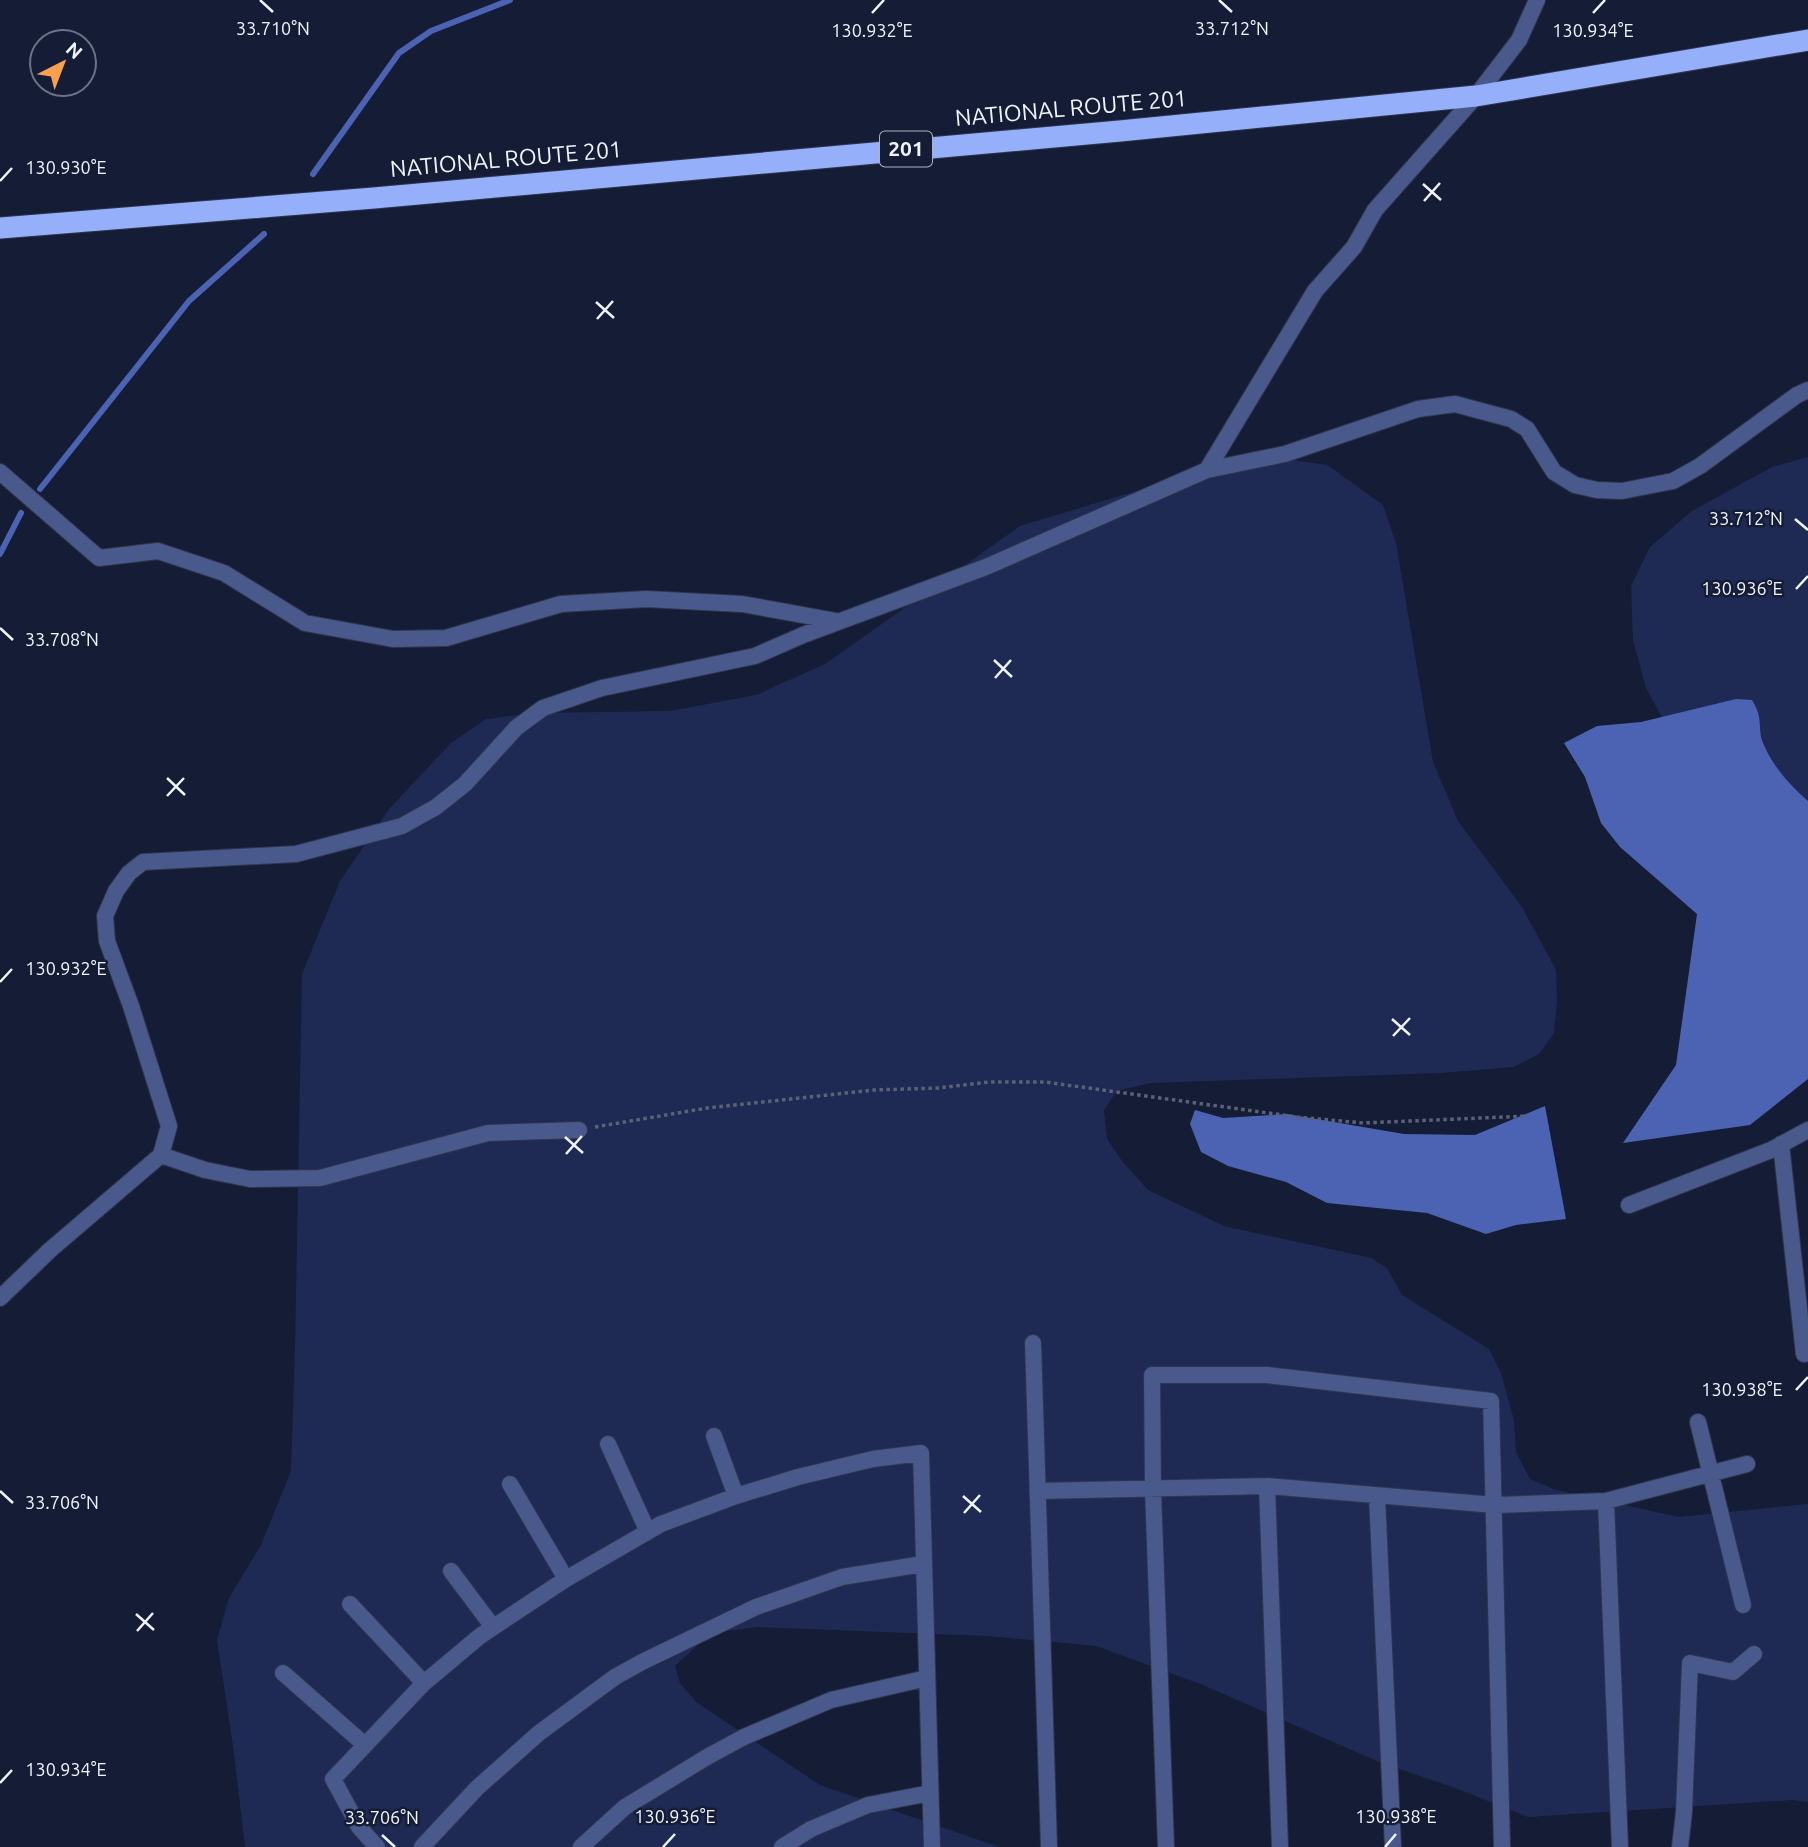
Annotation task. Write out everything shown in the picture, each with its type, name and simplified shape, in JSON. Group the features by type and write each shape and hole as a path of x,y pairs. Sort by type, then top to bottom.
{"highway":[{"name":"NATIONAL ROUTE 201","path":"0,229 1120,131 1476,96 1808,40"}],"street":[{"path":"1207,470 1315,291 1354,247 1375,210 1476,96 1519,40 1537,0"},
{"path":"0,1298 50,1250 161,1155 169,1126 131,1006 107,941 105,916 116,891 129,873 143,862 296,854 402,826 436,807 465,784 516,728 543,708 602,688 755,656 986,567 1207,470 1285,454 1418,409 1455,404 1511,419 1527,429 1554,472 1575,485 1597,490 1622,491 1673,481 1700,466 1797,395 1808,390"},
{"path":"0,472 99,558 158,551 224,573 305,623 393,639 446,638 561,604 646,599 742,604 838,622"},
{"path":"161,1155 205,1170 250,1180 320,1178 488,1133 579,1130"},
{"path":"1629,1205 1781,1144 1808,1130"},
{"path":"1781,1144 1804,1354 1808,1353"},
{"path":"1033,1343 1049,1847"},
{"path":"1166,1847 1153,1490 1152,1375 1266,1375 1491,1401 1502,1847"},
{"path":"1698,1422 1744,1605"},
{"path":"714,1436 736,1496"},
{"path":"608,1444 648,1532"},
{"path":"377,1847 359,1827 333,1779 424,1683 493,1627 566,1579 661,1524 736,1496 798,1477 848,1465 921,1453 932,1847"},
{"path":"1038,1491 1267,1486 1495,1505 1606,1501 1747,1464"},
{"path":"510,1485 566,1579"},
{"path":"1267,1486 1280,1847"},
{"path":"1377,1496 1392,1847"},
{"path":"1606,1501 1620,1847"},
{"path":"422,1847 477,1788 539,1733 615,1677 757,1607 842,1577 923,1564"},
{"path":"451,1571 493,1627"},
{"path":"350,1604 424,1683"},
{"path":"1680,1847 1690,1663 1733,1672 1754,1654"},
{"path":"284,1672 365,1745"},
{"path":"581,1847 625,1807 744,1737 831,1700 927,1678"},
{"path":"782,1847 811,1829 868,1805 930,1793"}],"path":[{"path":"579,1130 707,1108 874,1090 1000,1082 1045,1082 1297,1117 1363,1122 1528,1116"}],"shaded area":[{"path":"1808,457 1808,852 1670,732 1646,688 1633,640 1631,586 1650,547 1692,511 1772,467"},
{"path":"1293,460 1327,465 1383,505 1396,543 1433,762 1458,821 1522,907 1556,970 1554,1033 1539,1054 1514,1067 1442,1073 1151,1083 1117,1091 1104,1110 1107,1139 1148,1190 1224,1226 1371,1258 1387,1268 1402,1295 1489,1349 1501,1373 1514,1420 1516,1452 1530,1479 1556,1490 1679,1517 1808,1504 1808,1802 1792,1800 1528,1817 1379,1762 1203,1685 1096,1646 988,1636 758,1627 711,1633 675,1666 680,1683 696,1702 820,1785 999,1847 245,1847 217,1640 229,1598 261,1545 291,1471 302,974 340,881 389,809 451,743 486,719 536,713 670,711 756,695 825,664 1020,526 1216,467"},
{"path":"1736,699 1752,700 1758,712 1761,737 1767,752 1782,775 1808,801 1808,1079 1750,1125 1623,1143 1676,1065 1697,914 1620,847 1601,823 1585,777 1564,743 1597,726 1641,722"},
{"path":"1545,1106 1566,1219 1516,1225 1486,1234 1427,1213 1327,1203 1286,1182 1228,1166 1201,1152 1190,1124 1195,1110 1223,1118 1287,1114 1404,1134 1475,1135"}],"waterway":[{"path":"313,174 399,53 431,31 510,0"},
{"path":"40,489 189,301 264,234"},
{"path":"0,554 21,513"}]}
